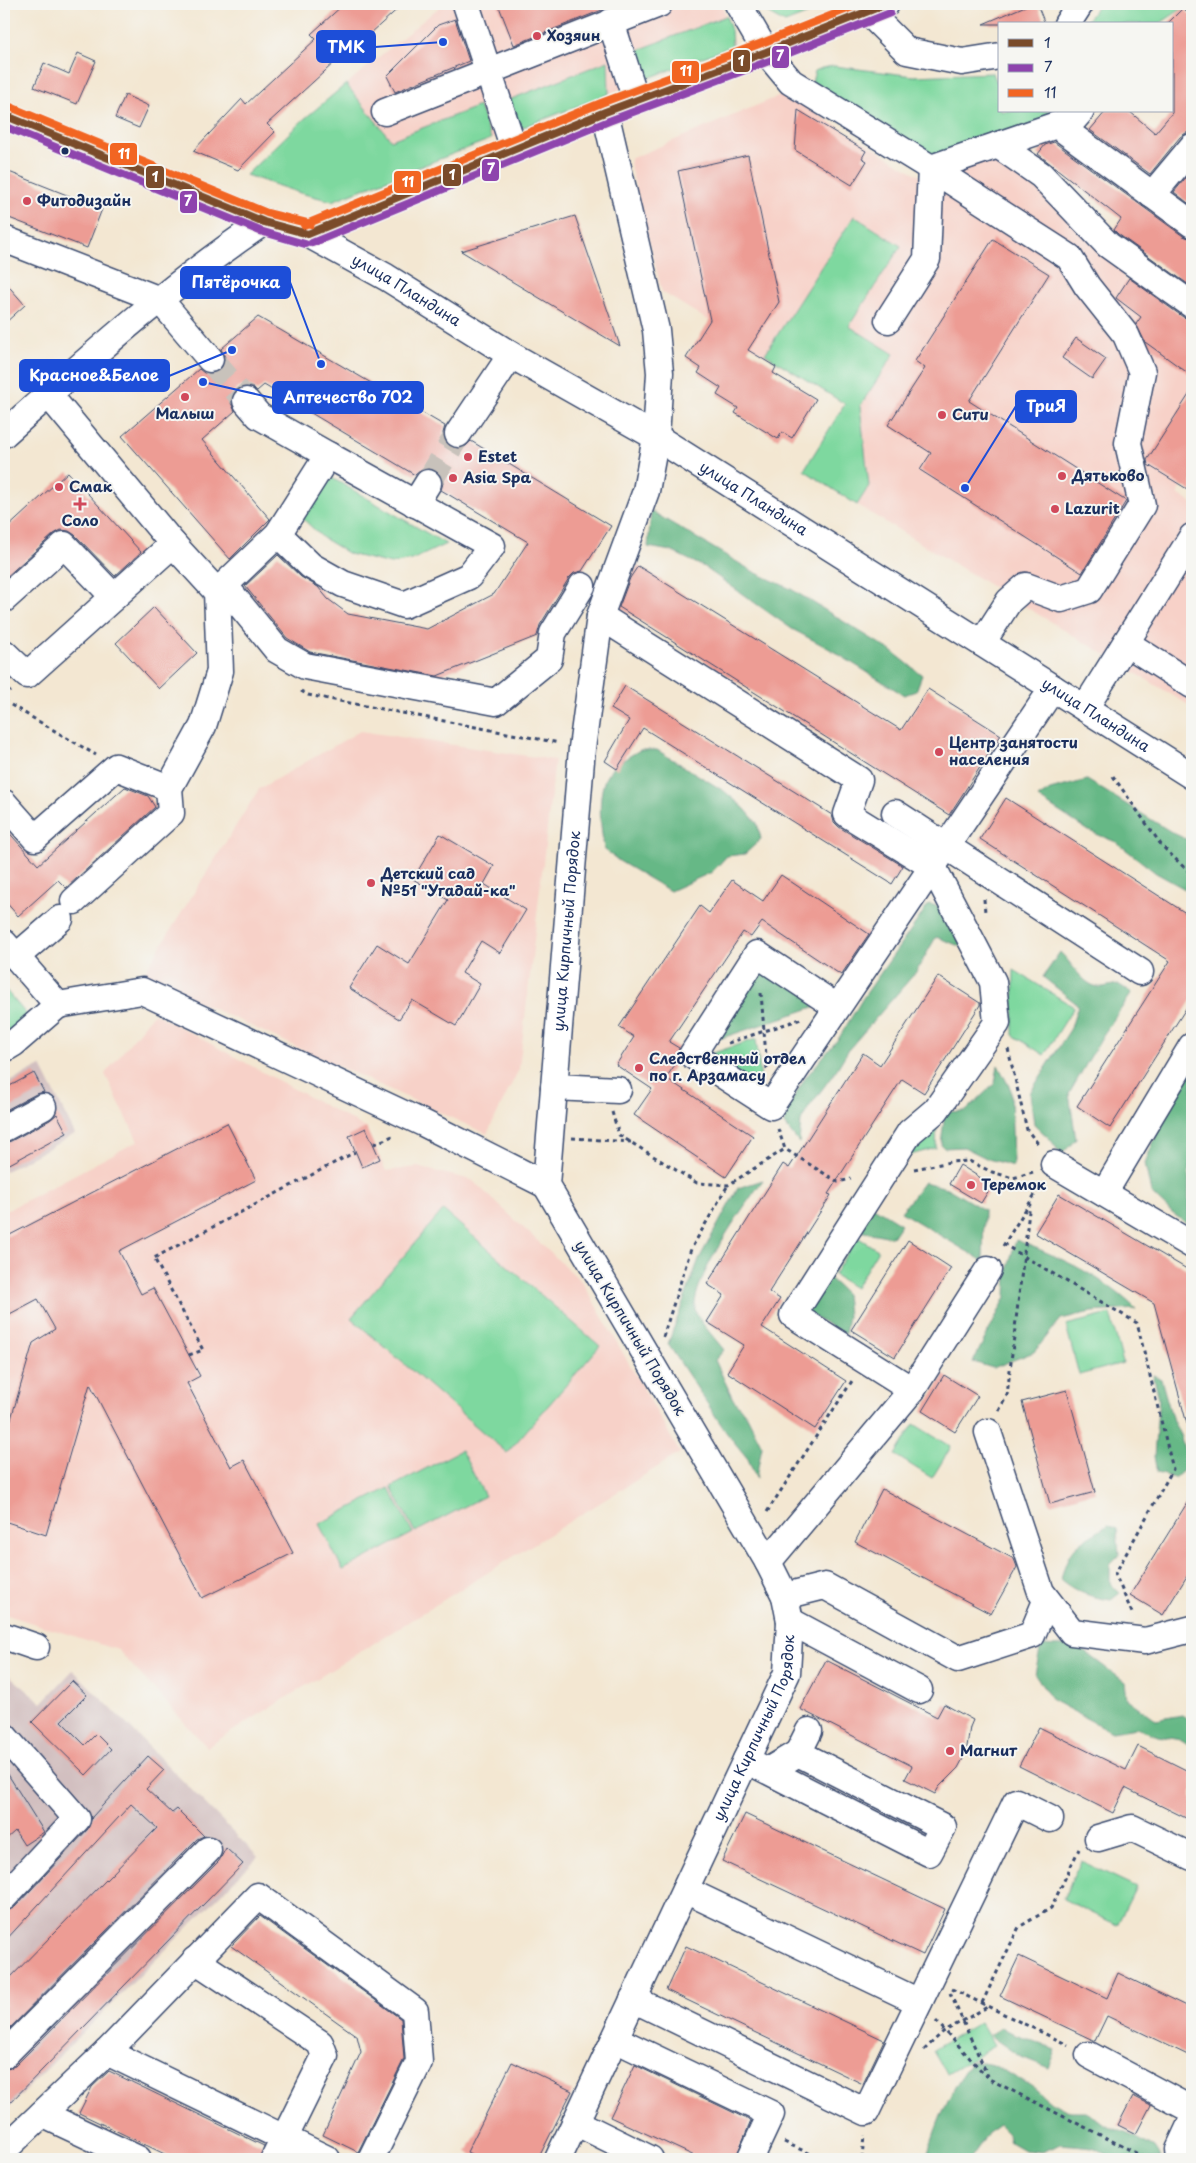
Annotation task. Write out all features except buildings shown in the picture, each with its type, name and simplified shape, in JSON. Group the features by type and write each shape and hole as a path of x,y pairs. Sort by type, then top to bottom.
{"street":[{"path":"466,4 514,149"},
{"path":"385,112 659,4"},
{"path":"738,4 766,52 791,82 931,168 1069,258 1087,286 1126,335 1142,372 1128,443 1142,505 1089,590 1061,599 1026,586 1009,601 982,643"},
{"path":"1068,22 1080,4"},
{"path":"308,234 605,112 766,52 876,7 907,51 962,62 998,56"},
{"path":"611,22 636,100"},
{"name":"улица Кирпичный Порядок","path":"558,2159 685,1890 757,1766 787,1673 790,1621 785,1596 768,1562 546,1185 582,748 600,616 646,491 656,437 660,373 656,330 605,112"},
{"path":"931,168 1074,119 1080,112"},
{"name":"улица Пландина","path":"4,115 264,222 308,234 386,277 511,355 656,437 1192,776"},
{"path":"1057,125 1192,224"},
{"path":"998,145 1041,175 1108,244 1192,305"},
{"path":"1152,195 1192,147"},
{"path":"888,320 927,259 931,168"},
{"path":"4,434 48,394 160,300 220,252 264,222"},
{"path":"4,239 160,300 210,359"},
{"path":"458,434 511,355"},
{"path":"48,394 173,544 220,589 277,650 305,666 496,702 549,659 553,633 582,586"},
{"path":"246,401 259,416 328,455 422,494 492,546 469,576 404,604 342,584 311,566 278,534"},
{"path":"58,1005 10,950 67,910 171,813 169,788 203,726 220,671 220,589 278,534 328,455"},
{"path":"1085,708 1192,537"},
{"path":"4,653 27,675 173,544"},
{"path":"4,599 64,545 114,596"},
{"path":"600,616 859,780 847,814 933,867 993,982 997,1022 936,1110 910,1132 882,1173 793,1315 912,1390"},
{"path":"1126,643 1192,685"},
{"path":"837,1007 757,954 692,1055 771,1106 1053,688"},
{"path":"4,803 35,838 116,767 169,788"},
{"path":"895,813 1140,972"},
{"path":"4,1049 14,1043 58,1005 142,991 423,1123 546,1185"},
{"path":"1104,1193 1192,1046"},
{"path":"554,1086 609,1090"},
{"path":"4,1128 43,1107"},
{"path":"1054,1164 1192,1245"},
{"path":"768,1562 912,1390 988,1270"},
{"path":"988,1432 1040,1592 1072,1632 1144,1641 1192,1629"},
{"path":"785,1596 825,1586 958,1659 1032,1635 1046,1601"},
{"path":"790,1621 919,1690"},
{"path":"4,1636 36,1647"},
{"path":"4,1736 77,1819 4,1897"},
{"path":"804,1742 943,1827 930,1853 757,1766 804,1742"},
{"path":"633,1999 866,2112 1016,1802 1050,1819"},
{"path":"1098,1838 1132,1828 1192,1857"},
{"path":"4,2055 208,1850"},
{"path":"685,1890 919,2002"},
{"path":"4,2156 5,2149 106,2052 258,1896 415,2011 419,2062 371,2159"},
{"path":"195,1960 320,2042 325,2056 279,2149"},
{"path":"615,2038 771,2114 750,2159"},
{"path":"106,2052 279,2149 327,2159"},
{"path":"1089,2055 1192,2110"},
{"path":"42,2114 138,2159"},
{"path":"1180,2159 1179,2149 1192,2121"},
{"path":"575,2122 650,2159"}],"path":[{"path":"4,701 116,767"},
{"path":"1113,776 1162,846 1192,875"},
{"path":"757,954 771,1106 785,1149 838,1182 950,1162 969,1162 1012,1178 1054,1164"},
{"path":"692,1055 837,1007"},
{"path":"609,1090 610,1104 619,1135 698,1183 728,1185"},
{"path":"550,1136 631,1142"},
{"path":"661,1344 692,1249 728,1185 785,1149"},
{"path":"189,1356 203,1350 154,1258 355,1152"},
{"path":"988,1270 1054,1164"},
{"path":"988,1432 1007,1395 1030,1203"},
{"path":"1004,1244 1137,1324 1173,1469 1115,1574 1144,1641"},
{"path":"766,1512 865,1360"},
{"path":"982,2003 1019,1928 1051,1908 1078,1849 1098,1838"},
{"path":"989,2079 946,1986 1089,2055"},
{"path":"919,2002 989,2079 1148,2159"},
{"path":"921,2053 945,2031 989,2006"},
{"path":"763,2132 822,2159"}],"shaded area":[{"path":"443,4 721,4 731,30 733,42 732,46 332,201 300,193 246,175 303,120"},
{"path":"784,94 923,178 991,159 1038,190 1117,261 1141,317 1131,331 1187,372 1192,388 1146,463 1182,486 1178,494 1192,503 1192,707 857,505 804,470 845,404 662,292 630,159"},
{"name":"Детский сад №51 \"Угадай-ка\"","path":"360,731 555,760 519,1069 487,1134 142,976 259,789"},
{"path":"154,1013 366,1128 386,1171 417,1167 472,1180 583,1283 680,1453 207,1747 118,1650 4,1614 4,1212 138,1141 105,1074"},
{"path":"41,1066 75,1134 4,1172 4,1085"},
{"path":"73,1670 258,1857 4,2112 4,1671 42,1703"}],"green space":[{"path":"763,4 834,4 785,23 767,13"},
{"path":"1100,4 1177,4 1183,8 1162,22 1086,22"},
{"path":"726,16 731,30 732,46 646,79 628,54"},
{"path":"608,61 609,94 521,128 506,101"},
{"path":"834,66 914,76 993,73 998,85 998,112 1067,112 932,163 812,82 815,71"},
{"path":"346,84 391,140 479,106 491,139 332,201 300,193 246,175 303,120"},
{"path":"854,216 901,246 849,326 894,354 860,406 869,486 857,505 804,470 845,404 765,354"},
{"path":"332,478 446,544 412,560 391,564 349,554 323,538 297,513"},
{"path":"651,511 754,572 791,589 893,652 922,675 916,691 904,695 828,648 792,629 704,567 671,551 648,547"},
{"path":"640,750 657,750 724,791 744,808 757,823 761,839 745,854 727,856 712,872 670,891 619,861 604,849 600,814 601,796 605,779 611,770"},
{"path":"1087,780 1173,833 1192,842 1192,893 1156,873 1116,842 1089,831 1038,798 1050,790"},
{"path":"929,904 944,908 962,947 936,937 916,972 849,1049 835,1072 809,1107 801,1121 799,1143 784,1124 786,1110 806,1077 839,1038 863,998"},
{"path":"1060,952 1082,978 1092,985 1105,987 1118,984 1132,993 1103,1035 1069,1094 1076,1139 1061,1155 1051,1140 1034,1124 1030,1093 1071,1028 1078,1005 1043,977"},
{"path":"757,961 823,1004 701,1045"},
{"path":"1014,970 1074,1007 1044,1055 1013,1035"},
{"path":"4,988 33,1022 4,1040"},
{"path":"756,1039 761,1081 752,1083 707,1055"},
{"path":"998,1065 1011,1090 1013,1166 988,1159 964,1147 944,1148 941,1145 944,1120 942,1112 966,1111 995,1083"},
{"path":"1192,1065 1192,1151 1189,1168 1188,1224 1172,1213 1151,1193 1145,1163 1167,1108"},
{"path":"937,1120 936,1148 903,1157"},
{"path":"763,1180 719,1245 700,1284 695,1301 698,1317 724,1350 715,1360 733,1399 747,1416 762,1446 756,1478 748,1459 726,1432 668,1344 699,1259 738,1188"},
{"path":"924,1182 947,1188 984,1210 983,1261 901,1212"},
{"path":"872,1206 901,1224 892,1237 859,1231 829,1278 846,1294 848,1316 845,1334 802,1310"},
{"path":"443,1210 600,1346 507,1453 351,1318"},
{"path":"857,1237 878,1250 855,1288 834,1275"},
{"path":"1016,1240 1080,1268 1123,1297 1136,1309 1091,1312 1061,1319 1034,1352 993,1368 973,1362 1006,1297 1007,1270"},
{"path":"1110,1314 1123,1363 1079,1375 1066,1325"},
{"path":"1153,1375 1161,1379 1173,1421 1181,1437 1188,1466 1175,1478 1157,1473 1154,1456 1159,1398"},
{"path":"914,1424 951,1447 932,1478 895,1455"},
{"path":"461,1450 485,1496 415,1532 391,1487"},
{"path":"389,1488 413,1533 343,1570 319,1524"},
{"path":"1108,1525 1117,1529 1119,1555 1110,1564 1110,1583 1120,1593 1111,1600 1084,1594 1061,1580 1072,1551 1083,1541"},
{"path":"1041,1645 1078,1647 1125,1682 1127,1699 1156,1720 1182,1715 1192,1723 1192,1747 1182,1740 1158,1736 1136,1728 1112,1732 1052,1700 1035,1675"},
{"path":"1081,1861 1136,1887 1117,1925 1063,1899"},
{"path":"980,2022 994,2046 947,2074 933,2050"},
{"path":"1000,2028 1056,2050 1049,2068 1019,2056 989,2035"},
{"path":"972,2061 993,2065 1033,2087 1051,2102 1070,2112 1085,2112 1113,2128 1135,2137 1154,2148 1161,2159 1116,2159 1093,2147 1061,2144 1042,2152 1024,2150 1010,2142 1008,2134 999,2125 989,2132 970,2159 928,2159 927,2156 931,2143 945,2107 957,2083"}],"tunnel":[{"path":"210,359 246,401"},
{"path":"428,483 458,434"}],"transit line":[{"name":"11","path":"304,225 601,103 860,4"},
{"name":"1","path":"308,234 605,112 766,52 886,4"},
{"name":"7","path":"312,243 609,121 890,13"},
{"name":"11","path":"8,106 267,213 311,224"},
{"name":"1","path":"4,115 264,222 308,234"},
{"name":"7","path":"4,126 260,231 305,244"}],"place":[{"name":"Хозяин","path":"537,36"},
{"name":"ТМК","path":"443,42"},
{"name":"Фитодизайн","path":"27,201"},
{"name":"Красное&Белое","path":"232,350"},
{"name":"Пятёрочка","path":"321,364"},
{"name":"Аптечество 702","path":"203,382"},
{"name":"Малыш","path":"185,397"},
{"name":"Сити","path":"942,415"},
{"name":"Estet","path":"468,457"},
{"name":"Дятьково","path":"1062,476"},
{"name":"Asia Spa","path":"453,478"},
{"name":"Смак","path":"59,487"},
{"name":"ТриЯ","path":"965,488"},
{"name":"Соло","path":"80,504"},
{"name":"Lazurit","path":"1055,509"},
{"name":"Центр занятости населения","path":"939,752"},
{"name":"Детский сад №51 \"Угадай-ка\"","path":"371,883"},
{"name":"Следственный отдел по г. Арзамасу","path":"639,1068"},
{"name":"Теремок","path":"971,1185"},
{"name":"Магнит","path":"950,1751"}]}
